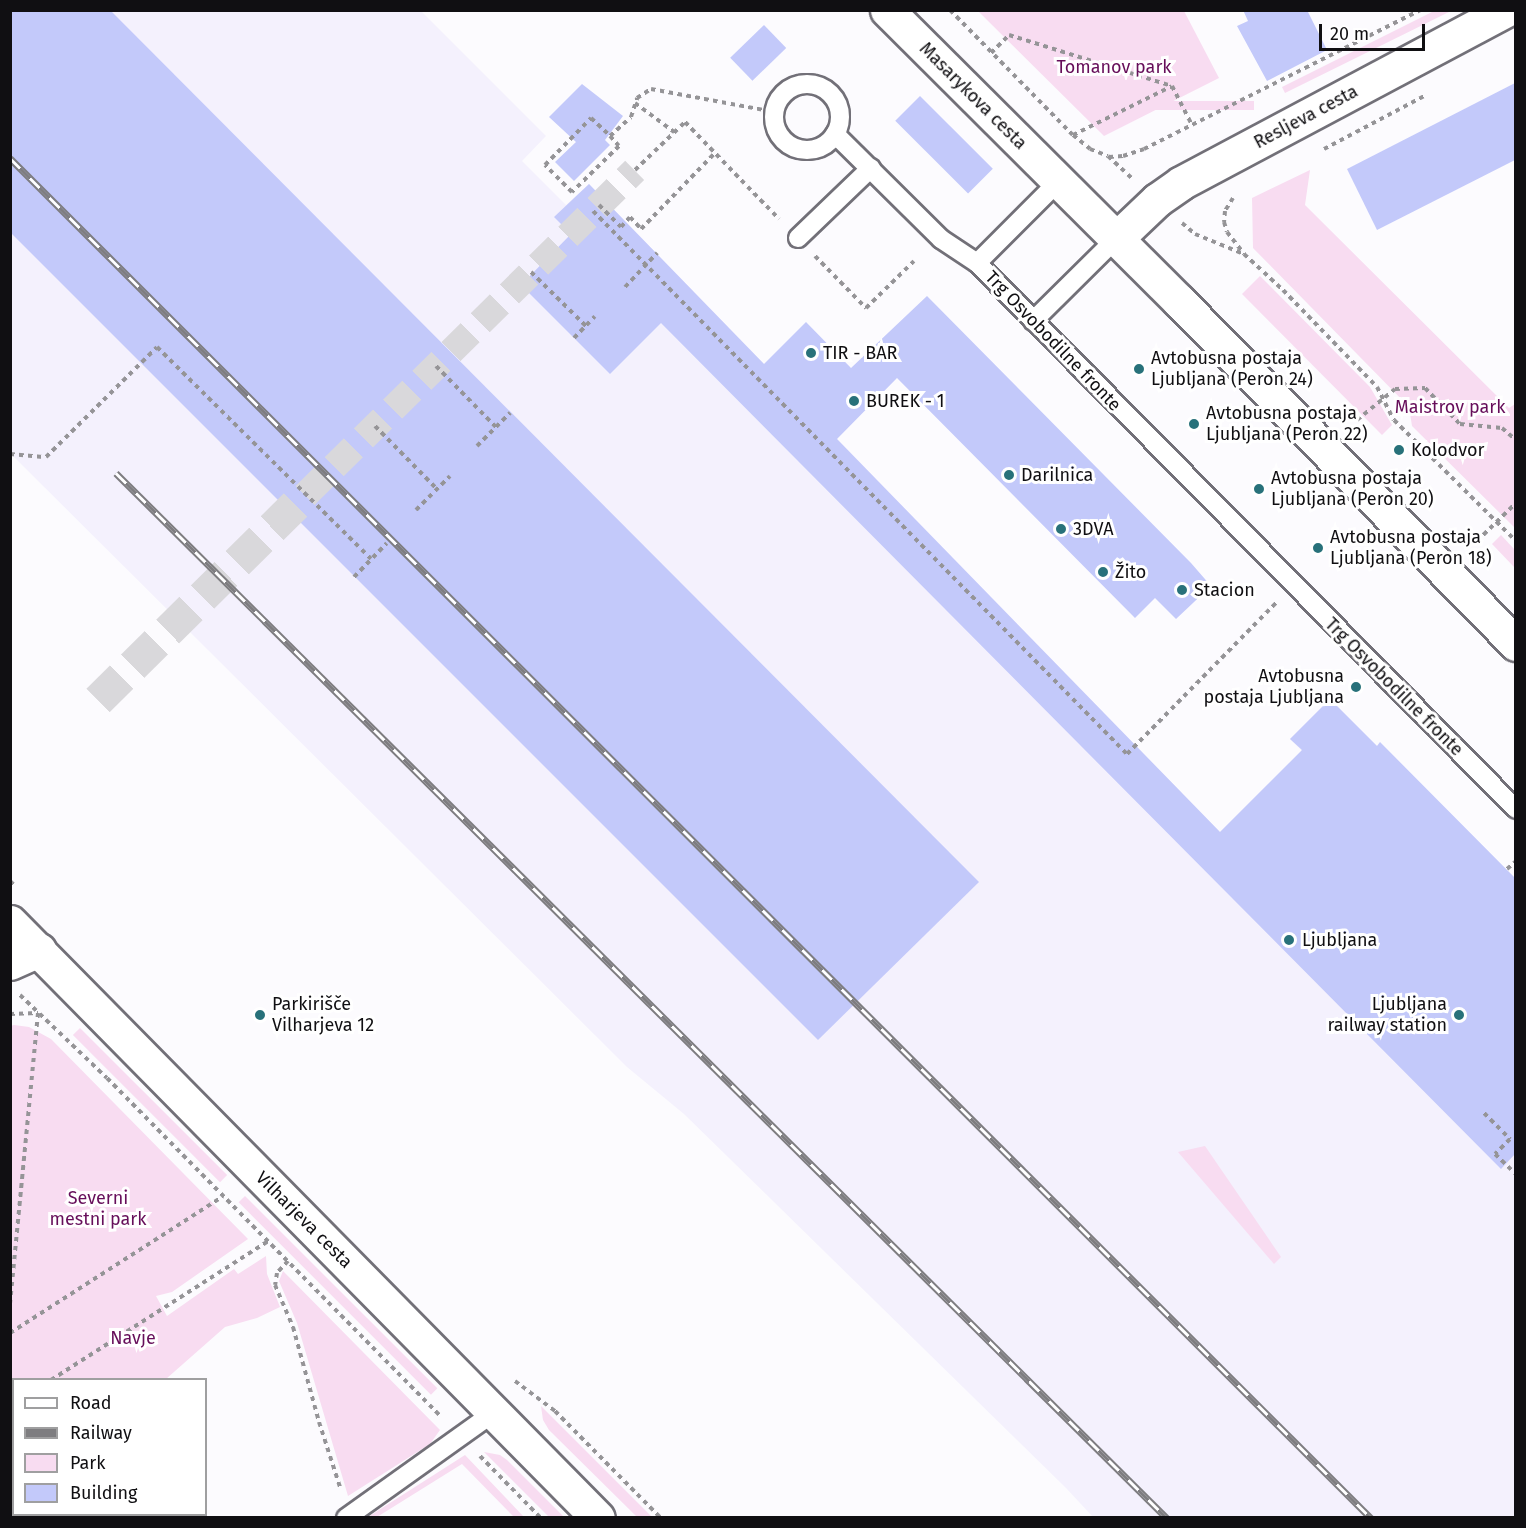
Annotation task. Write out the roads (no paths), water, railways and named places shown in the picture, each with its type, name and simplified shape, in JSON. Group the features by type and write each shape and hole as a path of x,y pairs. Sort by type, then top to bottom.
{"main road":[{"name":"Masarykova cesta","path":"887,10 1059,182"},
{"name":"Resljeva cesta","path":"1116,239 1157,200 1181,183 1506,10"},
{"path":"1059,182 1515,644"},
{"name":"Vilharjeva cesta","path":"10,922 25,957 598,1518"}],"lane":[{"path":"806,84 825,89 838,104 840,114 835,134 818,148 807,150 786,142 779,134 775,112 777,103 789,89 806,84"},
{"path":"835,134 941,238 977,263"},
{"path":"798,238 871,168"},
{"name":"Trg Osvobodilne fronte","path":"1059,182 977,263 1515,809"},
{"path":"1034,321 1116,239"},
{"path":"348,1515 493,1413"}],"tunnel":[{"path":"305,495 635,170"},
{"path":"98,700 305,495"}],"railway":[{"path":"10,158 1371,1518"},
{"path":"116,473 1167,1518"}],"place":[{"name":"TIR - BAR","path":"811,353"},
{"name":"Avtobusna postaja Ljubljana (Peron 24)","path":"1139,369"},
{"name":"BUREK - 1","path":"854,401"},
{"name":"Avtobusna postaja Ljubljana (Peron 22)","path":"1194,424"},
{"name":"Kolodvor","path":"1399,450"},
{"name":"Darilnica","path":"1009,475"},
{"name":"Avtobusna postaja Ljubljana (Peron 20)","path":"1259,489"},
{"name":"3DVA","path":"1061,529"},
{"name":"Avtobusna postaja Ljubljana (Peron 18)","path":"1318,548"},
{"name":"Žito","path":"1103,572"},
{"name":"Stacion","path":"1182,590"},
{"name":"Avtobusna postaja Ljubljana","path":"1356,687"},
{"name":"Ljubljana","path":"1289,940"},
{"name":"Parkirišče Vilharjeva 12","path":"260,1015"},
{"name":"Ljubljana railway station","path":"1459,1015"}],"park label":[{"name":"Tomanov park","path":"1114,67"},
{"name":"Maistrov park","path":"1450,407"},
{"name":"Severni mestni park","path":"98,1209"},
{"name":"Navje","path":"133,1338"}]}
